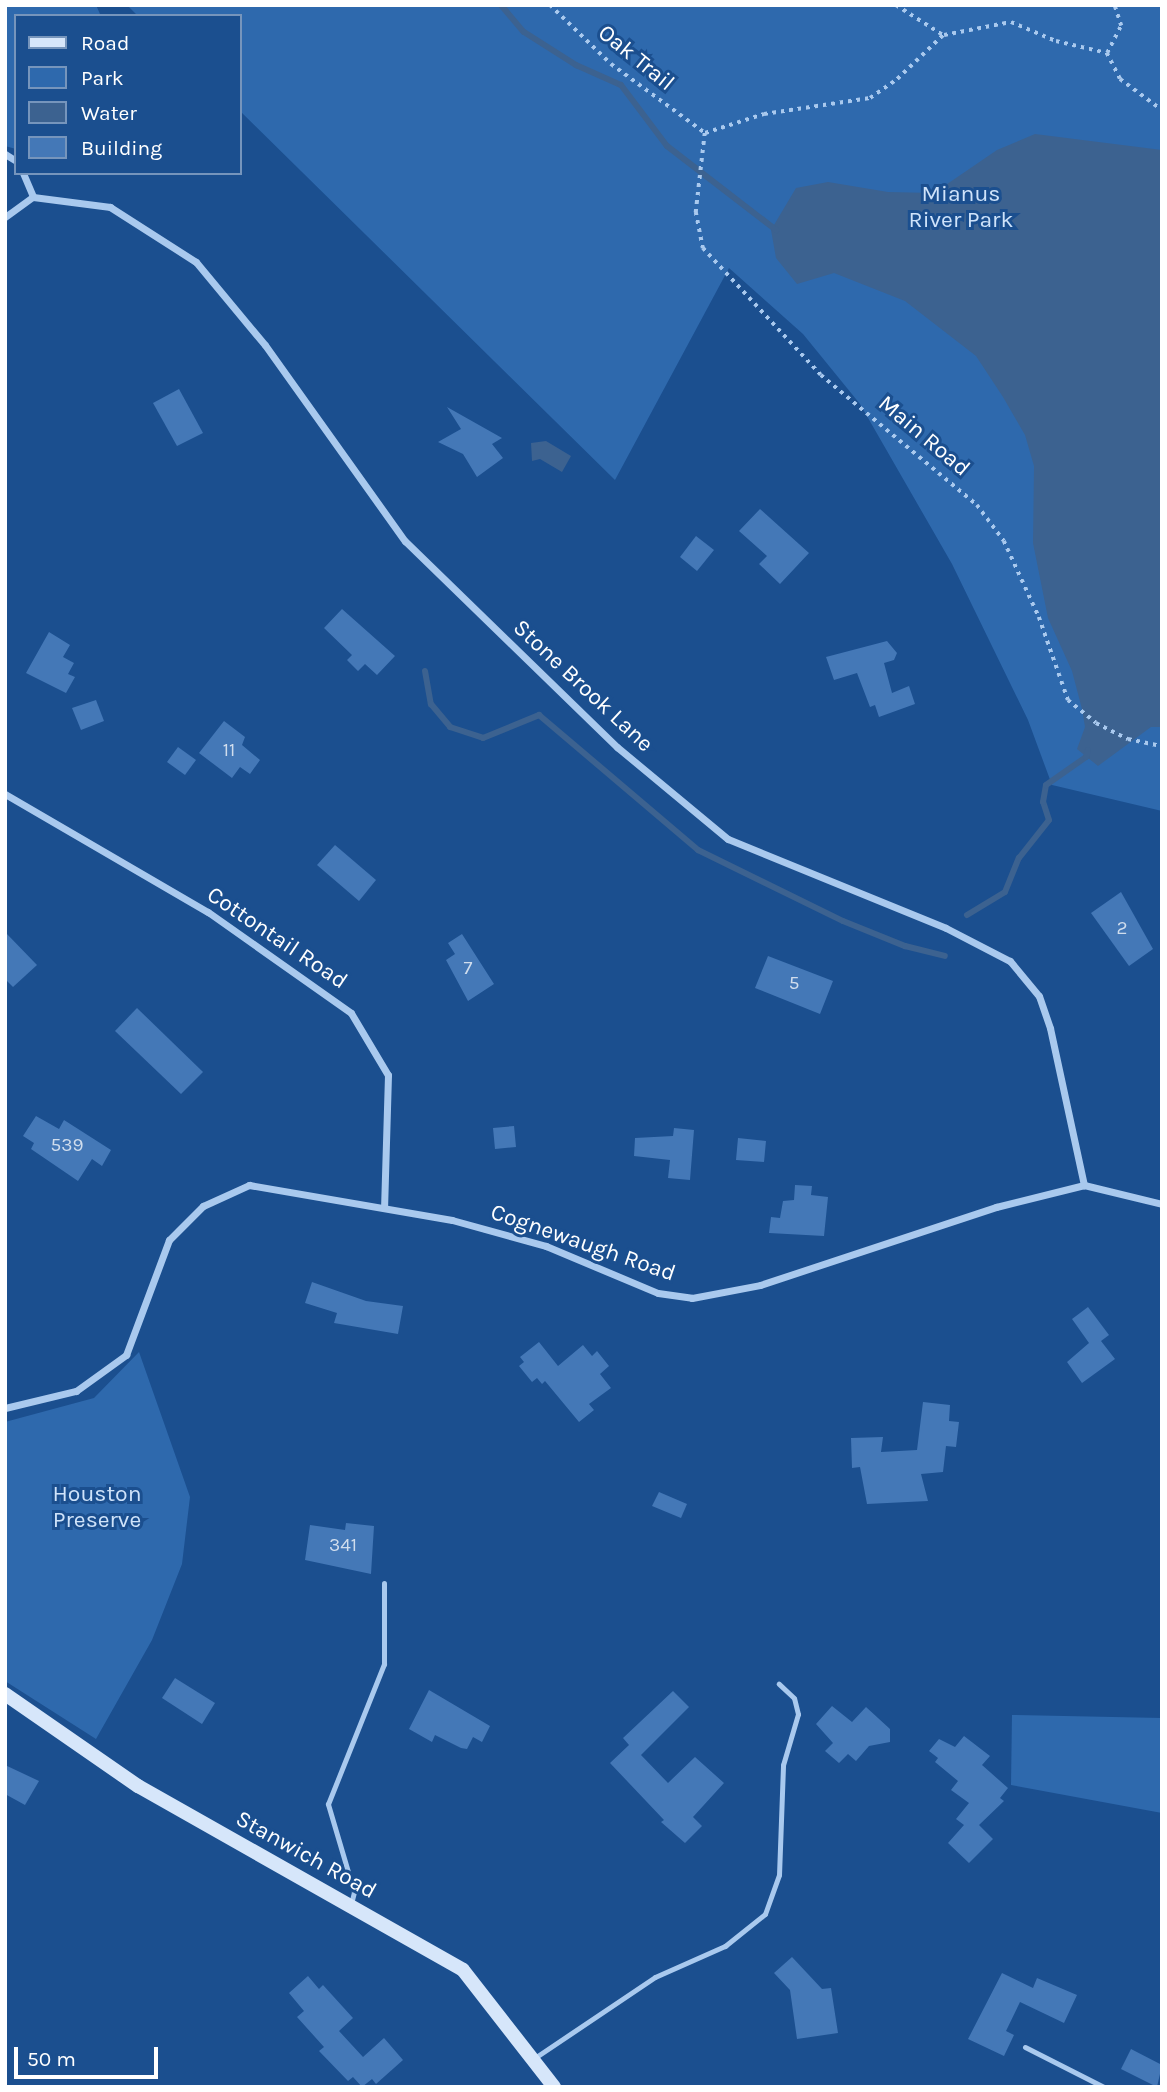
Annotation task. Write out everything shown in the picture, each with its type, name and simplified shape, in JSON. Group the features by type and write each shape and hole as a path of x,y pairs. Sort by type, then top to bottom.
{"street":[{"path":"5,218 33,197 24,175"},
{"name":"Stone Brook Lane","path":"33,197 110,207 196,262 265,345 405,541 617,747 728,839 946,928 1010,961 1039,996 1050,1028 1084,1185"},
{"name":"Cottontail Road","path":"5,794 208,912 351,1013 388,1075 384,1206"},
{"name":"Cognewaugh Road","path":"5,1408 76,1391 126,1355 169,1240 203,1206 249,1185 384,1206 546,1246 658,1293 692,1298 760,1285 996,1207 1084,1185 1162,1204"},
{"name":"Stanwich Road","path":"5,1694 138,1786 463,1970 554,2087"}],"lane":[{"path":"350,1906 354,1892 328,1804 384,1664 384,1583"},
{"path":"533,2059 655,1977 724,1946 765,1914 779,1875 783,1765 798,1714 794,1698 779,1684"},
{"path":"1025,2048 1104,2087"}],"path":[{"name":"Oak Trail","path":"550,5 611,64 705,133"},
{"path":"896,5 943,35"},
{"path":"1107,53 1121,26 1114,5"},
{"path":"705,133 764,114 870,98 897,79 943,35 1011,22 1056,41 1107,53"},
{"path":"1107,53 1120,79 1162,110"},
{"name":"Main Road","path":"705,133 696,212 703,248 821,375 977,505 1009,552 1068,699 1106,729 1128,739 1162,746"}],"green space":[{"path":"5,5 96,5 100,14 14,14 14,148 5,146"},
{"name":"Mianus River Park","path":"127,5 1162,5 1162,811 1052,785 1028,720 952,564 860,404 803,334 729,268 615,480 242,113 242,14 136,14"},
{"name":"Houston Preserve","path":"139,1352 190,1497 182,1564 152,1640 96,1739 5,1681 5,1422 94,1398"},
{"path":"1012,1715 1162,1718 1162,1813 1011,1785"}],"water":[{"path":"1035,134 1162,150 1162,727 1151,727 1098,766 1077,749 1085,727 1082,709 1072,671 1048,618 1033,543 1034,466 1025,435 1003,397 976,356 905,301 834,273 797,284 776,258 771,230 796,188 828,182 888,192 934,193 997,150"},
{"path":"546,441 571,456 562,472 540,459 532,461 531,443"}],"building":[{"path":"179,389 203,433 177,446 153,403"},
{"path":"447,407 502,438 492,444 503,458 477,477 463,454 438,442 461,429"},
{"path":"760,509 809,553 780,584 759,564 767,556 739,531"},
{"path":"696,536 714,550 697,571 680,557"},
{"path":"342,609 395,656 377,675 365,664 358,671 347,660 352,655 324,628"},
{"path":"49,632 70,645 63,657 74,663 68,674 75,677 66,693 26,673"},
{"path":"887,641 897,653 894,660 884,663 892,693 909,686 915,704 879,717 875,705 870,707 857,673 834,680 826,657"},
{"path":"96,700 104,721 81,730 72,708"},
{"path":"224,721 245,737 242,745 260,760 250,774 240,767 232,778 199,753"},
{"path":"178,747 196,760 185,775 167,762"},
{"path":"335,845 376,880 359,901 317,865"},
{"path":"1121,892 1153,949 1129,966 1091,913"},
{"path":"5,932 37,965 13,987 5,979"},
{"path":"462,934 494,984 468,1001 446,960 455,954 448,943"},
{"path":"768,956 833,981 820,1014 755,988"},
{"path":"137,1008 203,1072 181,1094 115,1031"},
{"path":"36,1116 59,1129 64,1120 111,1150 102,1166 92,1159 78,1181 31,1149 34,1143 23,1136"},
{"path":"514,1126 516,1147 495,1149 493,1128"},
{"path":"674,1128 694,1130 690,1180 668,1178 670,1160 634,1156 635,1138 673,1136"},
{"path":"738,1138 766,1141 764,1162 736,1160"},
{"path":"795,1185 812,1186 811,1195 828,1197 824,1236 769,1233 771,1217 780,1218 783,1201 794,1200"},
{"path":"312,1282 366,1301 403,1306 398,1334 334,1323 337,1313 305,1303"},
{"path":"1088,1307 1109,1335 1101,1341 1115,1359 1082,1383 1067,1362 1089,1343 1072,1319"},
{"path":"539,1342 558,1366 583,1345 592,1356 597,1351 609,1366 600,1374 611,1388 589,1404 594,1410 579,1422 545,1381 542,1384 537,1378 532,1382 519,1366 524,1362 520,1357"},
{"path":"923,1402 950,1405 949,1421 959,1422 956,1447 946,1446 943,1472 921,1474 928,1501 867,1504 860,1467 852,1468 851,1438 883,1437 881,1452 917,1450"},
{"path":"659,1492 687,1504 681,1518 652,1506"},
{"path":"346,1523 374,1526 371,1574 305,1560 310,1525 345,1530"},
{"path":"175,1678 215,1703 202,1724 162,1698"},
{"path":"429,1690 490,1726 482,1742 473,1737 467,1749 461,1748 435,1735 432,1742 409,1729"},
{"path":"673,1691 689,1707 641,1755 668,1783 695,1757 724,1783 693,1817 702,1826 685,1843 661,1822 664,1820 610,1763 629,1745 623,1738"},
{"path":"832,1706 852,1722 866,1707 890,1729 890,1742 869,1746 856,1761 848,1754 839,1763 825,1751 833,1743 816,1724"},
{"path":"964,1736 990,1756 982,1765 1008,1788 1000,1798 1004,1801 979,1825 993,1839 969,1863 948,1843 964,1825 956,1819 969,1803 951,1790 958,1781 935,1762 938,1758 929,1751 939,1739 955,1747"},
{"path":"5,1765 39,1781 25,1805 5,1794"},
{"path":"792,1957 822,1989 831,1988 838,2033 797,2039 790,1990 774,1973"},
{"path":"1002,1973 1033,1988 1037,1978 1077,1995 1064,2023 1020,2002 1006,2031 1014,2035 1004,2056 968,2039"},
{"path":"308,1976 319,1989 323,1985 353,2018 339,2031 363,2057 384,2038 403,2060 376,2084 372,2079 362,2087 353,2077 348,2081 319,2051 324,2047 297,2017 304,2011 289,1993"},
{"path":"1131,2049 1162,2065 1157,2087 1121,2069"}],"waterway":[{"path":"501,5 524,32 576,65 621,85 667,146 776,230"},
{"path":"425,671 431,704 450,727 483,738 539,715 698,850 843,921 905,946 945,956"},
{"path":"967,915 1005,892 1019,858 1049,820 1043,802 1046,785 1086,757 1088,750"}]}
